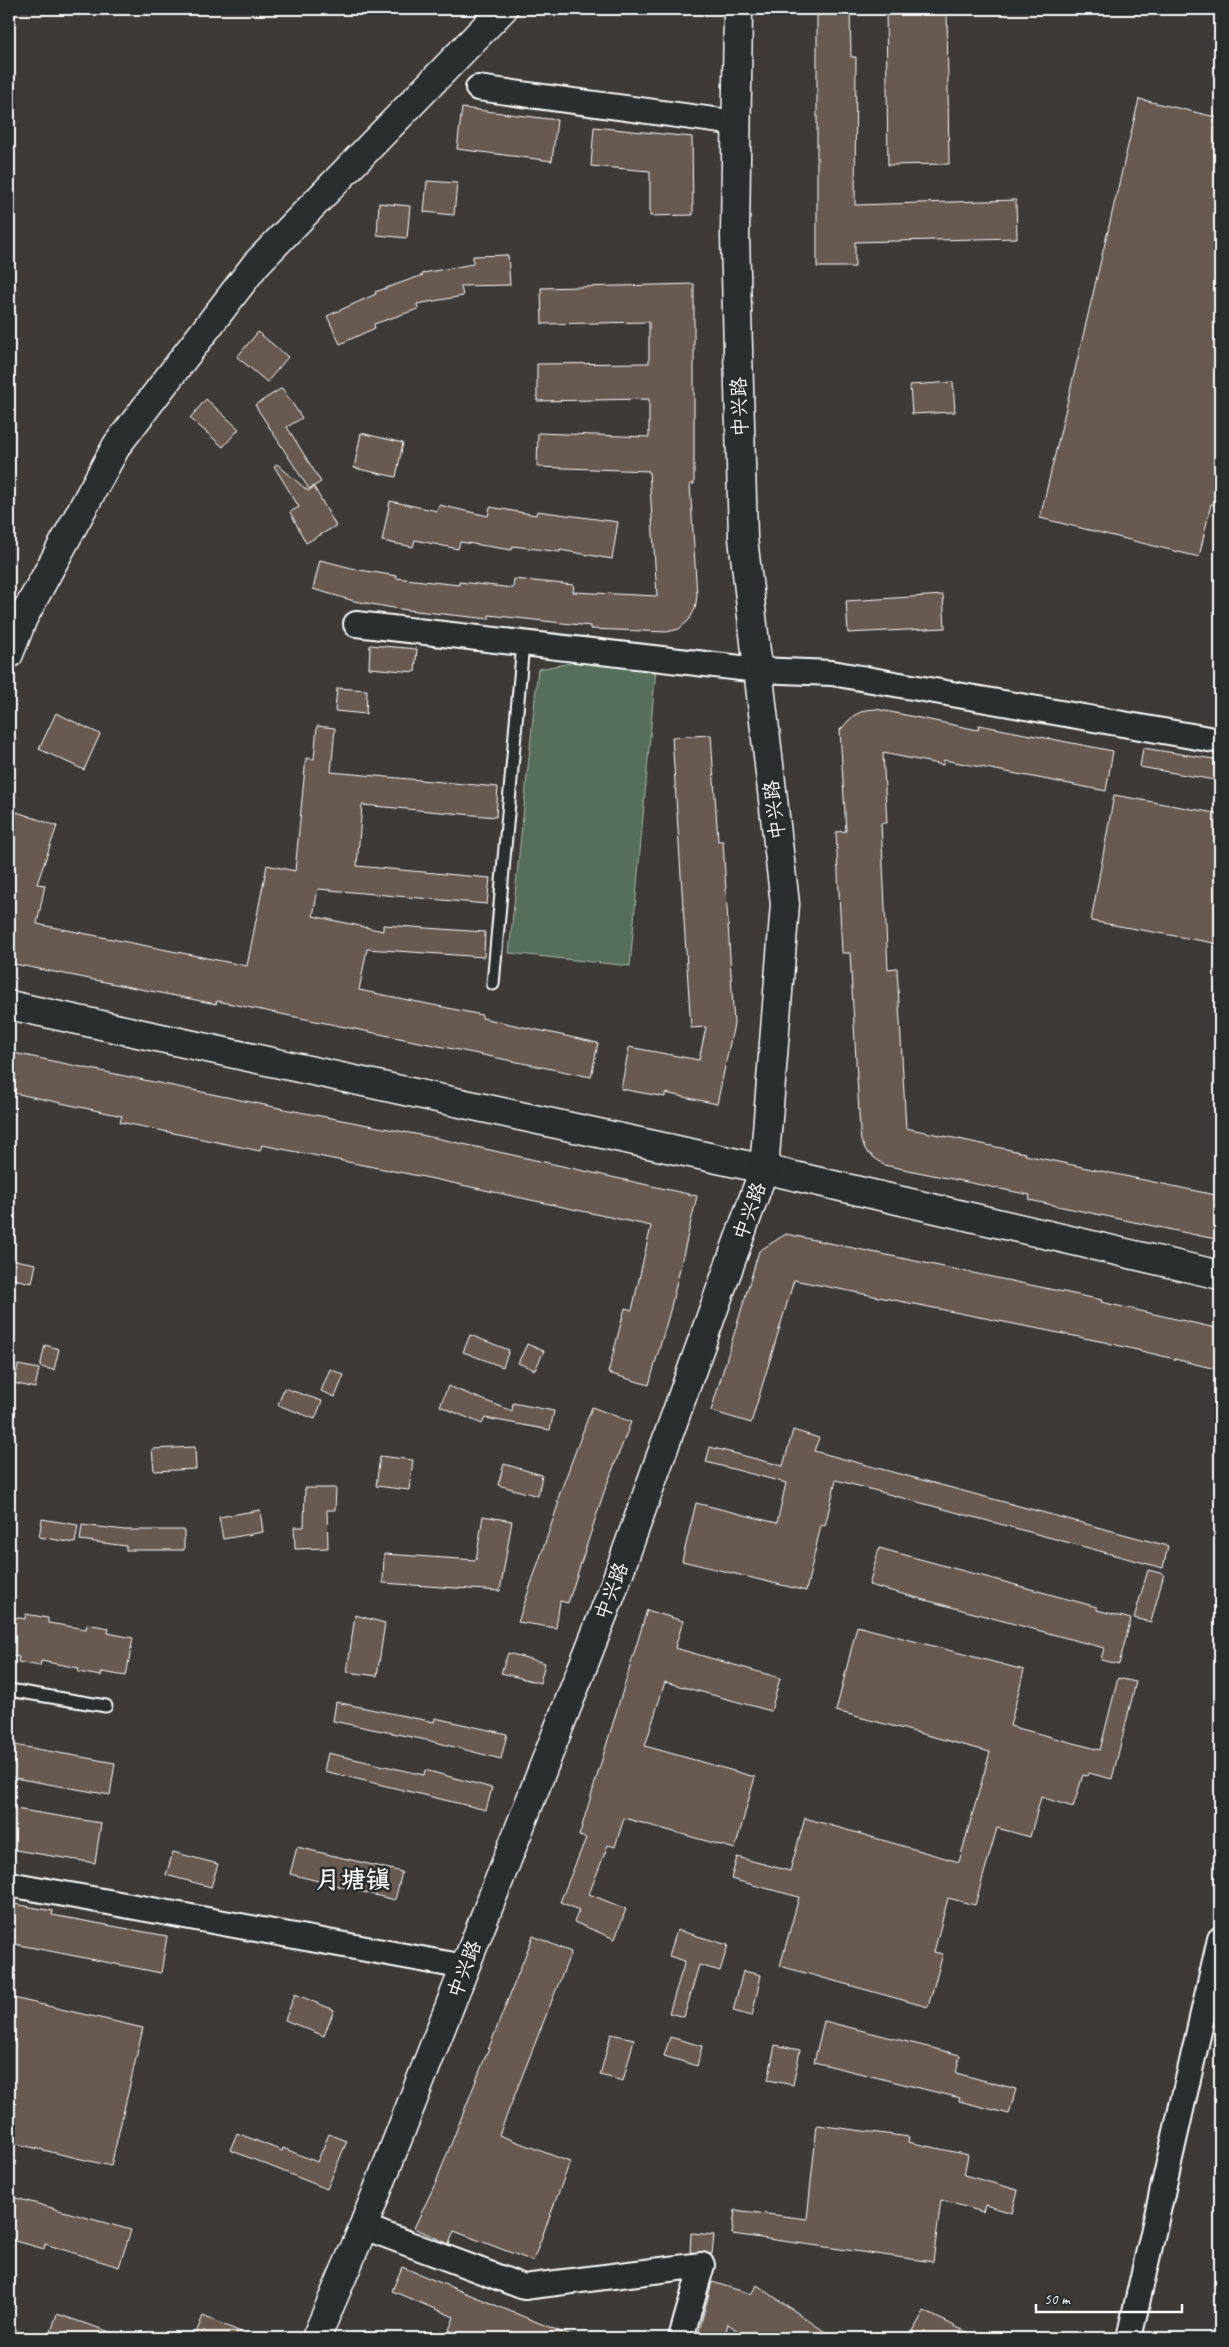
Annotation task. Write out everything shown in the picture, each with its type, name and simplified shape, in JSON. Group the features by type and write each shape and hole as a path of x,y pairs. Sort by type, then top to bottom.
{"main road":[{"name":"中兴路","path":"316,2338 364,2227 612,1592 764,1169 785,904 743,538 734,236 738,9"},
{"path":"9,654 23,618 117,445 256,264 490,15"},
{"path":"9,1005 764,1169 1220,1275"}],"street":[{"path":"478,88 736,122"},
{"path":"356,624 758,670 832,674 1220,741"},
{"path":"9,1884 465,1967"},
{"path":"1129,2338 1220,1939"},
{"path":"364,2227 524,2287 702,2265 681,2338"}],"lane":[{"path":"492,984 523,643"},
{"path":"9,1690 106,1706"}],"green space":[{"path":"576,662 656,667 630,966 509,953 538,669"}],"building":[{"path":"817,9 850,9 851,57 856,57 855,205 1016,200 1017,238 855,242 855,267 817,267"},
{"path":"886,9 947,9 949,164 888,165"},
{"path":"1139,99 1220,118 1220,506 1211,504 1199,557 1040,518"},
{"path":"462,108 557,120 552,161 457,149"},
{"path":"594,127 692,137 693,215 650,216 650,171 591,166"},
{"path":"427,181 457,183 454,215 424,212"},
{"path":"379,203 410,206 407,238 377,235"},
{"path":"508,255 510,285 461,286 463,296 417,304 418,309 374,324 375,328 340,344 327,316 376,294 375,292 423,275 423,273 473,264 473,256"},
{"path":"694,284 694,484 690,484 697,596 695,609 689,620 679,629 667,632 590,629 590,626 489,615 489,619 443,614 354,601 313,589 320,560 360,570 397,576 396,578 459,585 459,582 513,588 514,579 574,585 573,592 657,596 649,471 537,467 538,433 649,437 649,399 537,401 537,364 649,363 649,322 542,324 541,288"},
{"path":"258,332 288,357 267,382 237,357"},
{"path":"953,382 955,412 912,414 910,385"},
{"path":"282,388 302,418 287,427 321,482 309,489 255,405"},
{"path":"206,399 239,429 223,447 190,418"},
{"path":"361,433 403,443 396,477 354,468"},
{"path":"277,464 308,491 314,487 336,526 306,543 290,512 299,507 274,466"},
{"path":"390,501 437,511 439,505 488,516 490,507 536,515 537,511 618,522 612,559 560,550 560,552 513,546 512,550 460,542 458,549 415,540 413,547 382,541"},
{"path":"943,595 945,628 848,633 846,601"},
{"path":"370,645 417,649 415,672 369,668"},
{"path":"337,688 367,690 366,714 335,711"},
{"path":"876,709 978,730 979,725 1113,751 1106,791 944,760 943,765 883,753 887,823 881,823 888,969 897,968 906,1128 1220,1196 1220,1240 1029,1200 1030,1195 884,1165 867,1152 861,1141 860,1131 850,953 842,953 836,832 846,831 840,730 853,716 865,710"},
{"path":"56,713 100,734 84,770 39,749"},
{"path":"317,726 335,728 331,772 498,787 496,817 362,805 357,866 490,878 487,904 318,889 313,916 383,931 383,925 485,932 484,957 367,949 359,990 482,1015 482,1018 598,1043 591,1077 217,1001 216,1004 9,963 9,835 17,812 57,826 37,884 45,885 37,924 247,966 267,865 295,871 306,758 314,759"},
{"path":"711,735 718,841 723,841 734,1024 717,1104 665,1093 665,1097 621,1089 629,1047 699,1060 706,1027 691,1028 672,737"},
{"path":"1143,748 1220,760 1220,781 1140,767"},
{"path":"1114,795 1220,814 1220,944 1091,921"},
{"path":"9,1052 284,1109 436,1138 697,1196 670,1311 649,1385 608,1373 625,1308 632,1310 651,1226 434,1179 262,1145 260,1151 120,1122 122,1116 9,1092"},
{"path":"786,1234 1102,1300 1101,1302 1220,1329 1220,1370 1104,1342 794,1280 751,1423 711,1411 759,1251"},
{"path":"9,1259 36,1264 32,1283 9,1278"},
{"path":"470,1335 509,1350 503,1367 463,1352"},
{"path":"527,1344 544,1351 535,1370 518,1363"},
{"path":"45,1345 59,1349 54,1370 40,1367"},
{"path":"18,1365 39,1369 35,1388 14,1383"},
{"path":"330,1369 344,1375 335,1397 321,1391"},
{"path":"448,1386 512,1411 513,1403 554,1411 550,1430 485,1418 482,1424 440,1406"},
{"path":"284,1388 322,1401 315,1419 278,1405"},
{"path":"592,1407 631,1422 604,1492 568,1603 560,1601 556,1628 518,1622 559,1502 557,1501"},
{"path":"793,1430 819,1438 814,1451 1168,1546 1163,1568 836,1480 825,1526 821,1525 806,1591 682,1561 696,1503 777,1523 786,1483 706,1462 710,1447 783,1466"},
{"path":"195,1447 196,1469 154,1471 152,1449"},
{"path":"380,1456 413,1460 409,1490 376,1486"},
{"path":"504,1464 542,1475 538,1496 498,1485"},
{"path":"305,1488 336,1488 335,1510 327,1510 328,1548 295,1549 294,1527 304,1527"},
{"path":"260,1510 263,1532 223,1539 219,1517"},
{"path":"483,1516 512,1521 500,1591 383,1583 384,1554 476,1560"},
{"path":"42,1519 78,1525 75,1543 39,1537"},
{"path":"82,1525 125,1530 184,1530 184,1550 126,1550 126,1546 80,1540"},
{"path":"879,1548 1097,1607 1097,1610 1131,1619 1119,1664 1101,1660 1104,1648 869,1585"},
{"path":"1148,1570 1164,1574 1151,1622 1134,1618"},
{"path":"647,1610 683,1621 675,1648 780,1678 771,1711 665,1682 645,1746 755,1777 735,1849 624,1818 615,1847 608,1845 589,1894 626,1909 615,1939 574,1922 579,1910 560,1902 586,1838 579,1836"},
{"path":"26,1614 48,1618 48,1623 86,1629 87,1624 109,1628 108,1633 133,1638 126,1676 102,1672 101,1676 78,1672 79,1668 41,1661 40,1666 18,1662 19,1657 9,1655 9,1616 25,1619"},
{"path":"355,1615 385,1623 377,1676 347,1672"},
{"path":"857,1626 1024,1670 1010,1726 1100,1750 1118,1678 1136,1682 1112,1779 1088,1773 1087,1776 1083,1775 1073,1807 1041,1797 1030,1837 997,1828 975,1905 948,1898 934,1952 943,1954 928,2007 780,1966 799,1897 731,1879 737,1857 790,1871 805,1818 959,1862 990,1752 836,1711"},
{"path":"508,1653 545,1663 540,1683 501,1673"},
{"path":"336,1702 434,1722 435,1718 507,1734 501,1759 431,1741 333,1721"},
{"path":"9,1744 115,1763 110,1795 9,1777"},
{"path":"328,1753 424,1775 425,1770 492,1788 486,1810 324,1771"},
{"path":"9,1808 101,1823 95,1863 9,1849"},
{"path":"297,1847 402,1872 395,1900 290,1874"},
{"path":"173,1852 218,1864 211,1887 166,1875"},
{"path":"9,1903 53,1911 52,1915 167,1936 161,1973 9,1943"},
{"path":"677,1930 728,1945 720,1971 699,1965 684,2017 669,2013 685,1961 669,1956"},
{"path":"533,1936 571,1952 499,2135 570,2162 533,2261 454,2231 449,2244 414,2228 436,2182"},
{"path":"743,1971 761,1975 752,2016 733,2011"},
{"path":"295,1994 334,2010 324,2036 285,2020"},
{"path":"9,1997 143,2028 111,2166 9,2142"},
{"path":"824,2021 960,2055 956,2073 1016,2089 1009,2114 959,2101 960,2098 814,2062"},
{"path":"611,2034 634,2039 623,2081 600,2075"},
{"path":"670,2037 702,2046 697,2066 664,2056"},
{"path":"775,2045 800,2050 793,2085 768,2080"},
{"path":"817,2125 909,2137 908,2142 968,2155 964,2175 1018,2190 1012,2213 985,2205 983,2212 941,2200 933,2262 732,2234 735,2210 807,2219"},
{"path":"237,2133 282,2151 283,2148 317,2162 329,2134 347,2141 327,2189 230,2150"},
{"path":"9,2196 131,2230 119,2267 45,2244 44,2249 9,2239"},
{"path":"691,2233 714,2235 712,2254 690,2252"},
{"path":"402,2267 576,2338 469,2338 449,2330 454,2317 392,2291"},
{"path":"712,2282 751,2294 757,2285 834,2338 748,2338 728,2324 724,2338 697,2338"},
{"path":"924,2311 979,2338 926,2338 913,2331"},
{"path":"57,2314 122,2336 121,2338 49,2338"},
{"path":"203,2316 255,2338 194,2338"}],"district":[{"name":"月塘镇","path":"353,1879"}]}
